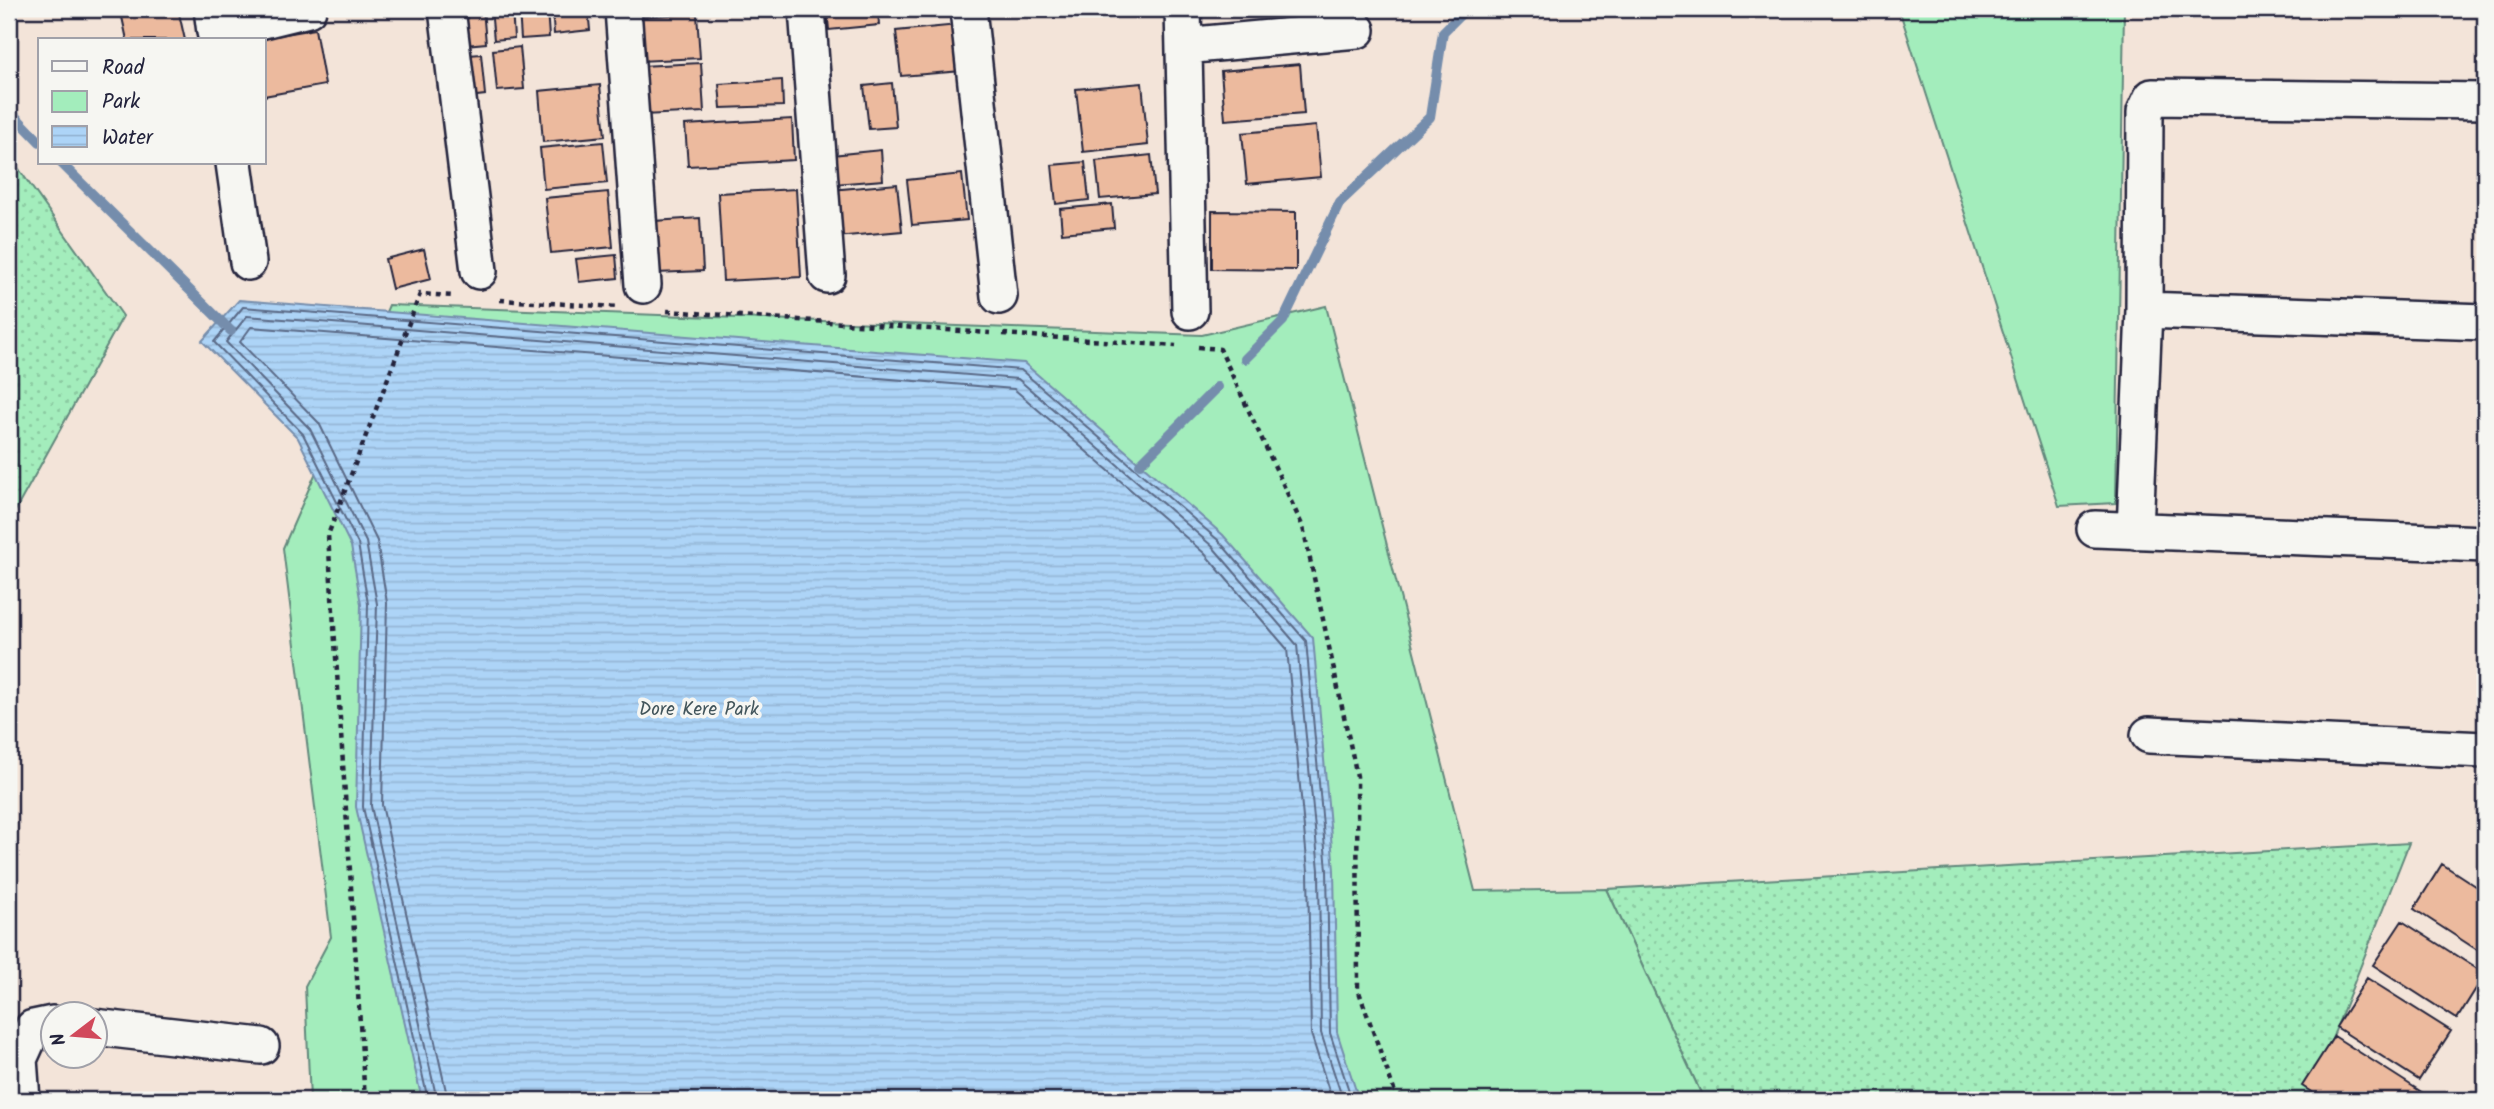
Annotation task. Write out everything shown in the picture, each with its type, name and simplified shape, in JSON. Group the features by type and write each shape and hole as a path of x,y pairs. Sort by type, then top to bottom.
{"street":[{"path":"214,27 308,9"},
{"path":"447,9 476,289"},
{"path":"623,9 642,301"},
{"path":"807,9 827,275"},
{"path":"968,9 999,296"},
{"path":"1183,9 1190,311"},
{"path":"1184,46 1357,30"},
{"path":"2135,531 2144,310 2145,112 2152,97 2485,101"},
{"path":"234,164 248,262"},
{"path":"2144,310 2485,323"},
{"path":"2095,529 2485,544"},
{"path":"2150,734 2485,750"},
{"path":"22,1100 19,1059 31,1025"},
{"path":"108,1029 261,1046"}],"path":[{"path":"365,1100 328,535 420,294 476,289 1182,346"},
{"path":"1196,347 1220,349 1303,527 1357,776 1358,989 1394,1090 1404,1100"}],"green space":[{"path":"1899,9 2124,9 2116,503 2059,506"},
{"path":"9,155 123,316 9,522"},
{"name":"Dore Kere Park","path":"389,305 1202,335 1326,306 1475,891 1607,889 1704,1100 310,1100 305,986 331,937 283,548"},
{"path":"2409,843 2308,1100 1704,1100 1607,889"}],"water":[{"name":"Dore Kere Park","path":"239,300 1024,363 1223,535 1313,638 1334,870 1337,1032 1359,1100 422,1100 356,807 361,604 351,546 298,438 202,341"}],"building":[{"path":"163,9 178,9 185,38 127,38 122,17"},
{"path":"451,9 483,9 486,43 455,46"},
{"path":"491,9 512,9 514,38 494,40"},
{"path":"519,9 547,9 549,37 521,39"},
{"path":"552,9 588,9 590,30 554,34"},
{"path":"827,9 878,9 879,25 829,30"},
{"path":"697,14 700,58 639,61 637,17"},
{"path":"958,25 962,71 901,76 896,31"},
{"path":"315,29 325,85 266,96 266,38 262,38"},
{"path":"520,47 524,89 497,91 493,50"},
{"path":"481,54 485,95 460,98 456,56"},
{"path":"701,63 704,112 643,115 641,66"},
{"path":"1300,64 1304,114 1225,120 1221,71"},
{"path":"782,80 783,106 721,108 719,84"},
{"path":"892,83 896,127 869,129 864,86"},
{"path":"1142,83 1148,145 1083,152 1076,89"},
{"path":"600,85 605,136 543,142 539,91"},
{"path":"792,119 794,160 688,166 685,125"},
{"path":"1316,126 1321,177 1247,184 1242,133"},
{"path":"603,142 607,183 544,189 540,148"},
{"path":"881,150 883,180 834,184 832,155"},
{"path":"1151,155 1155,194 1100,199 1096,161"},
{"path":"1085,162 1089,200 1056,204 1052,165"},
{"path":"962,174 967,220 912,225 907,180"},
{"path":"897,184 902,231 836,237 831,190"},
{"path":"796,189 801,277 723,281 718,193"},
{"path":"608,192 613,247 551,253 545,198"},
{"path":"1112,204 1114,228 1062,233 1060,209"},
{"path":"1212,211 1296,212 1296,270 1212,269"},
{"path":"700,218 703,271 656,273 654,221"},
{"path":"424,249 431,279 392,289 385,259"},
{"path":"616,255 618,278 579,282 576,259"},
{"path":"2442,864 2485,892 2485,955 2414,909"},
{"path":"2402,921 2485,974 2457,1019 2373,965"},
{"path":"2367,978 2451,1031 2419,1080 2336,1027"},
{"path":"2334,1036 2431,1098 2430,1100 2324,1100 2302,1086"}],"waterway":[{"path":"1245,359 1283,321 1340,202 1430,117 1443,32 1466,9"},
{"path":"9,110 38,140"},
{"path":"62,164 231,331"},
{"path":"1140,464 1217,387"}]}
